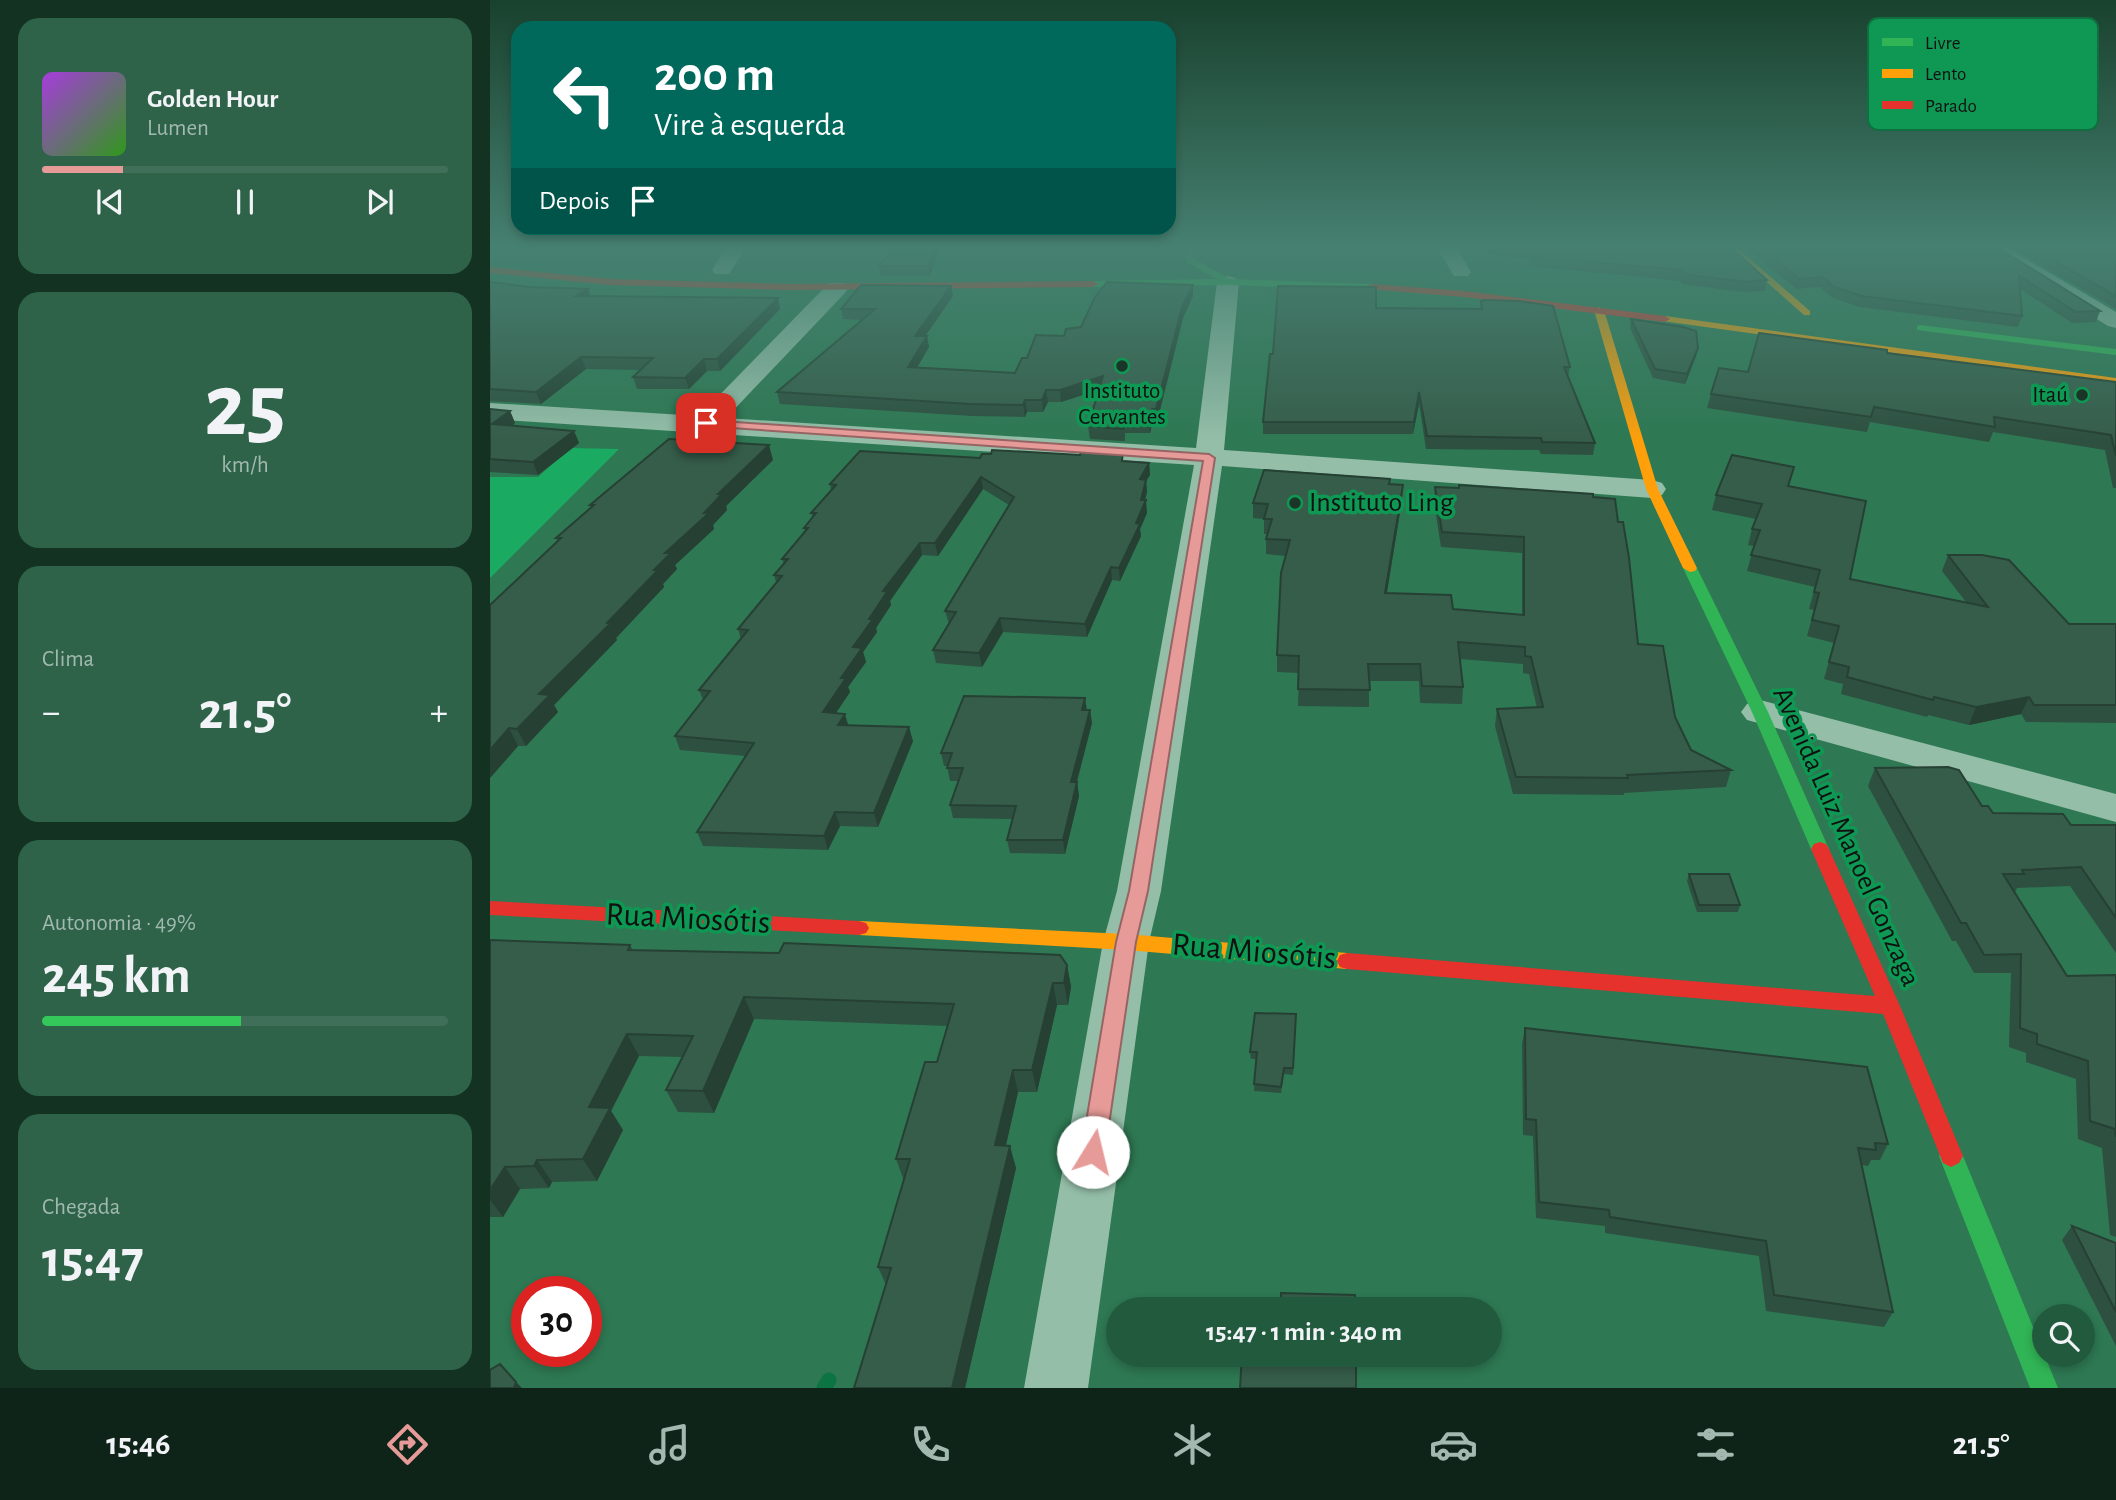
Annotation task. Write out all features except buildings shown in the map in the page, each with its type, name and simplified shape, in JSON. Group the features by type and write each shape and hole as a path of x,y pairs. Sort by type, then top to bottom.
{"main road":[{"name":"Avenida Luiz Manoel Gonzaga","path":"1598,311 1652,489 1760,712 1890,1006 2044,1388"},
{"path":"1604,311 2116,381"},
{"path":"1786,311 1813,314 1809,311"},
{"path":"1901,325 2116,352"},
{"name":"Rua Miosótis","path":"490,908 1126,942 1890,1006"}],"street":[{"path":"706,423 816,311"},
{"path":"1056,1388 1126,942 1139,891 1209,458 1220,311"},
{"path":"2099,311 2116,321"},
{"path":"490,411 706,423 1652,489"},
{"path":"1760,712 2116,808"}],"green space":[{"path":"570,448 619,449 490,578 490,477 538,477"}],"waterway":[{"path":"824,1388 829,1380"}],"traffic: fast":[{"path":"1920,328 2116,352"},
{"path":"1690,568 1760,712 1820,849"},
{"path":"1951,1156 2044,1388"}],"traffic: slow":[{"path":"1599,311 1652,489 1690,568"},
{"path":"1665,319 2116,381"},
{"path":"859,928 1126,942 1347,961"}],"traffic: jam":[{"path":"1599,311 1665,319"},
{"path":"1820,849 1890,1006 1951,1156"},
{"path":"490,908 859,928"},
{"path":"1347,961 1890,1006"}],"place":[{"name":"Instituto Cervantes","path":"1122,366"},
{"name":"Itaú","path":"2082,395"},
{"name":"Instituto Ling","path":"1295,503"}],"route":[{"path":"706,423 1209,458 1139,891 1126,942 1093,1152"}]}
